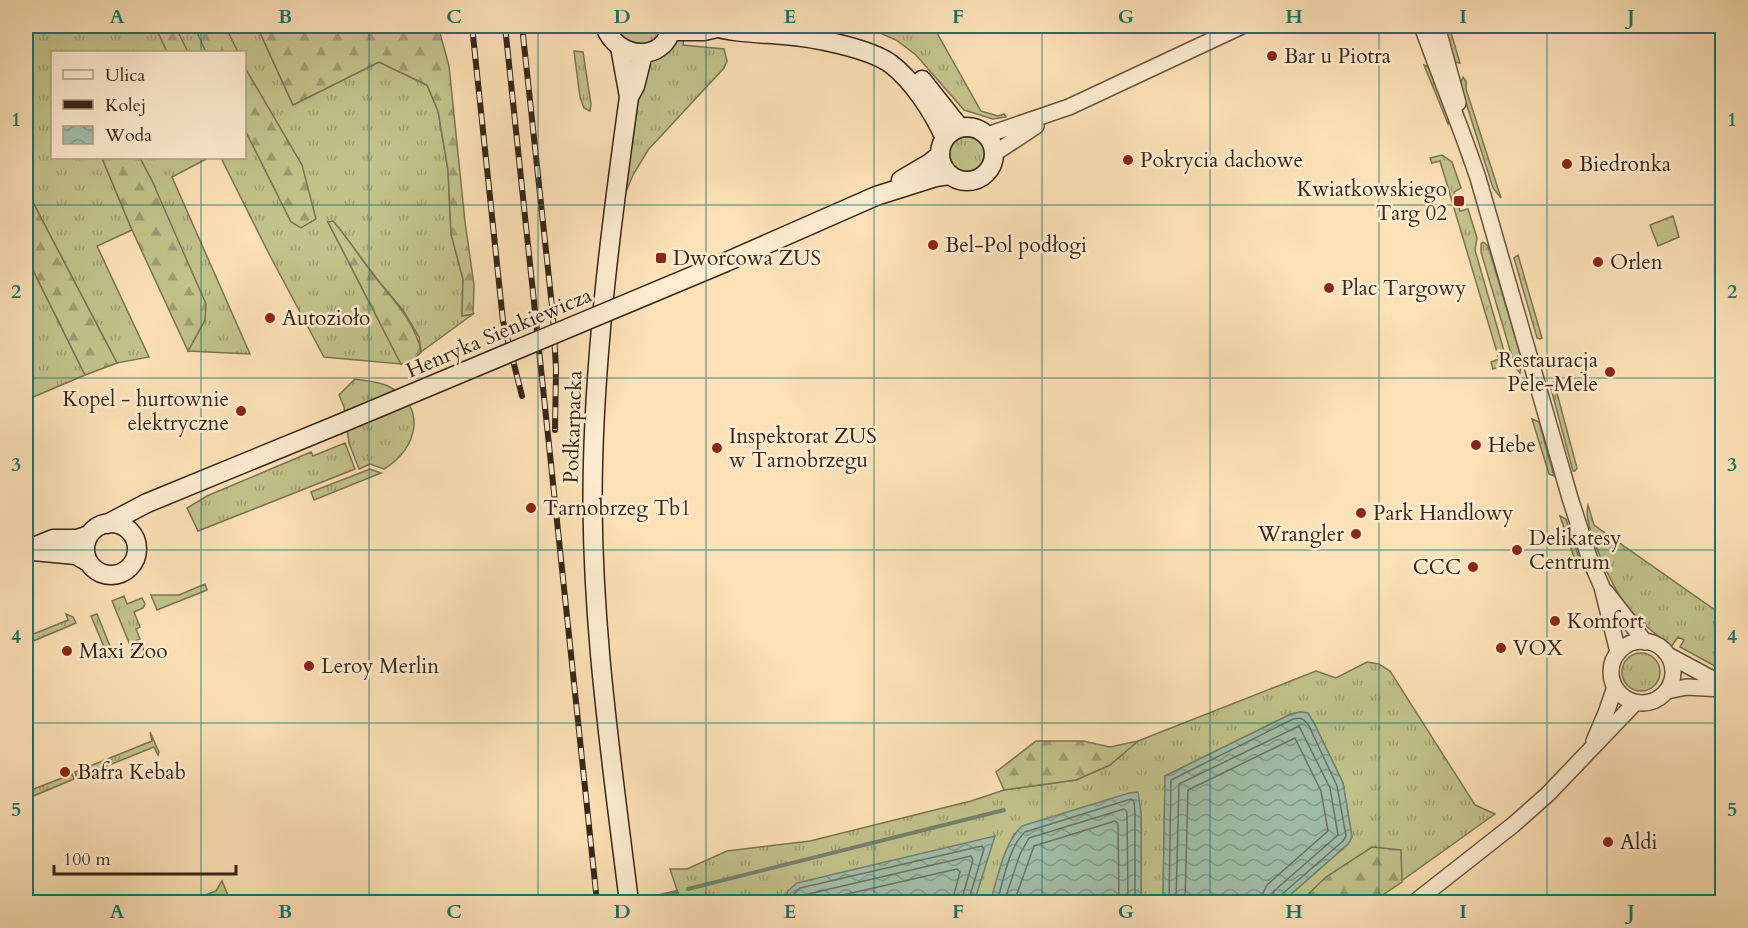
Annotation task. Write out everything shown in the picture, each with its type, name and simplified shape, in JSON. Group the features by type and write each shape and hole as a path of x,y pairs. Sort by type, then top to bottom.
{"main road":[{"path":"605,26 608,34 620,48 628,52 643,54 655,50 667,39 671,28 704,32 714,27 790,35 855,48 889,63 907,79 936,120 942,146 941,162 949,175 957,180 975,181 990,170 994,162 994,146 987,135 975,128 960,128 952,132 942,146"},
{"path":"790,35 820,34 866,40 891,52 913,70 960,128"},
{"name":"Podkarpacka","path":"620,48 629,97 598,360 593,464 594,549 602,673 629,903"},
{"name":"Podkarpacka","path":"629,97 635,86 643,54"},
{"name":"Henryka Sienkiewicza","path":"876,196 930,163 942,146"},
{"name":"Henryka Sienkiewicza","path":"107,524 138,508 726,262 876,196 949,175"},
{"path":"132,534 138,508"},
{"path":"107,524 123,527 132,534 136,544 136,555 131,566 122,573 111,575 100,573 88,562 75,555 26,550 53,539 77,539 107,524"},
{"path":"88,562 85,552 89,535"}],"street":[{"path":"995,153 1014,139 1070,107 1242,26"},
{"path":"1422,26 1439,76 1463,132 1483,194 1572,506 1602,587 1618,652"},
{"path":"1437,26 1451,73 1463,132"},
{"path":"987,135 1070,107"},
{"path":"1602,587 1645,642"},
{"path":"1668,655 1673,672 1672,682 1659,698 1649,703 1635,703 1623,697 1615,687 1611,671 1612,662 1618,652 1628,645 1645,642 1654,644 1668,655 1722,687"},
{"path":"1588,752 1615,687"},
{"path":"1667,691 1686,687 1722,687"},
{"path":"1415,903 1529,811 1563,780 1635,703"}],"green space":[{"path":"26,26 257,26 293,105 379,62 427,85 438,111 448,170 451,234 463,279 462,315 473,314 421,352 419,337 403,310 339,228 328,222 401,364 324,357 222,159 246,159 246,51 51,51 51,159 102,159 132,230 97,246 149,357 117,363 27,191 32,169 26,156"},
{"path":"155,26 175,26 188,51 167,51"},
{"path":"194,26 225,26 238,51 206,51"},
{"path":"257,26 438,26 449,66 474,285 473,314 462,316 463,279 451,234 448,170 438,111 427,85 379,62 293,105"},
{"path":"615,26 663,26 654,40 639,44 625,39"},
{"path":"876,26 933,26 981,111 998,116 1004,114 1006,117 993,119 964,110 916,55 896,40 873,30"},
{"path":"1441,26 1449,26 1460,63 1454,62"},
{"path":"684,38 683,45 724,49 727,61 724,68 648,150 625,194 636,103 645,65 677,40"},
{"path":"574,51 583,52 591,104 590,111 584,108 580,97"},
{"path":"1424,65 1431,68 1449,119 1448,124"},
{"path":"246,69 302,165 316,219 301,228 291,222 246,132"},
{"path":"1463,77 1501,198 1493,188 1460,84"},
{"path":"967,137 979,142 984,154 979,166 967,171 955,166 950,154 955,142"},
{"path":"1442,155 1452,162 1461,188 1454,192 1460,211 1468,209 1477,238 1475,250 1506,358 1503,365 1493,369 1491,362 1499,359 1440,161 1432,163 1430,158"},
{"path":"26,156 32,169 27,191 117,363 85,375 26,256"},
{"path":"102,159 141,159 153,183 206,304 205,320 188,351 132,230"},
{"path":"141,159 206,159 172,177 250,354 188,351 205,320 153,183"},
{"path":"1673,216 1679,237 1658,246 1650,225"},
{"path":"333,221 408,320 421,352 413,361 401,364 328,222"},
{"path":"1483,242 1488,246 1522,360 1520,373 1515,367 1481,252"},
{"path":"1518,255 1542,338 1540,339 1537,338 1514,258"},
{"path":"26,256 85,375 26,400"},
{"path":"355,379 376,382 401,394 413,416 414,428 405,450 396,461 384,469 370,464 359,469 349,443 344,407 339,395"},
{"path":"1554,382 1577,468 1575,471 1573,471 1550,385"},
{"path":"1532,419 1539,422 1554,476 1549,474"},
{"path":"345,443 355,469 198,531 187,508 207,496 311,452 313,456"},
{"path":"370,469 381,473 314,500 311,492"},
{"path":"1588,505 1594,525 1722,615 1722,670 1680,647 1684,640 1678,637 1671,647 1629,609 1608,574 1595,543 1587,515"},
{"path":"1560,516 1566,519 1579,558 1578,569"},
{"path":"205,584 207,590 157,610 151,595 179,595"},
{"path":"124,596 127,604 142,598 145,604 143,608 134,612 140,627 136,629 140,639 130,643 133,650 143,647 145,655 141,658 134,655 112,601"},
{"path":"66,614 73,617 76,623 26,644 26,637 68,620"},
{"path":"97,614 112,651 107,654 91,616"},
{"path":"1641,653 1655,658 1660,672 1655,686 1641,691 1627,686 1622,672 1627,658"},
{"path":"1367,662 1379,664 1390,671 1475,805 1495,814 1372,902 1282,902 1348,844 1352,837 1343,783 1314,723 1308,714 1300,712 1291,714 1165,776 1163,902 1141,902 1141,812 1014,834 990,902 974,902 994,837 788,891 784,902 681,902 670,869 687,869 727,851 810,841 971,801 1004,790 1076,780 1110,765 1138,741 1316,671 1336,678"},
{"path":"150,732 159,752 158,755 154,747 77,778 75,772 152,741"},
{"path":"1036,741 1083,741 1110,747 1138,741 1110,765 1076,780 1004,790 996,772"},
{"path":"72,774 74,779 26,799 26,792"},
{"path":"1372,847 1401,850 1402,882 1372,902 1300,902 1326,877"},
{"path":"222,881 228,895 208,902 187,902 216,891"}],"water":[{"path":"1308,713 1314,723 1343,783 1352,837 1348,844 1282,902 1163,902 1165,776 1291,714"},
{"path":"1138,792 1141,812 1141,902 990,902 1010,842 1022,826"},
{"path":"995,836 974,902 784,902 788,891 797,883"}],"waterway":[{"path":"688,889 1004,810"},
{"path":"638,901 676,892"}],"railway":[{"path":"472,26 503,321 522,396"},
{"path":"505,26 597,902"},
{"path":"523,35 553,316 556,369 555,430"}],"place":[{"name":"Bar u Piotra","path":"1272,56"},
{"name":"Pokrycia dachowe","path":"1128,160"},
{"name":"Biedronka","path":"1567,164"},
{"name":"Kwiatkowskiego Targ 02","path":"1459,201"},
{"name":"Bel-Pol podłogi","path":"933,245"},
{"name":"Dworcowa ZUS","path":"661,258"},
{"name":"Orlen","path":"1598,262"},
{"name":"Plac Targowy","path":"1329,288"},
{"name":"Autozioło","path":"270,318"},
{"name":"Restauracja Pele-Mele","path":"1610,372"},
{"name":"Kopel - hurtownie elektryczne","path":"241,411"},
{"name":"Hebe","path":"1476,445"},
{"name":"Inspektorat ZUS w Tarnobrzegu","path":"717,448"},
{"name":"Tarnobrzeg Tb1","path":"531,508"},
{"name":"Park Handlowy","path":"1361,513"},
{"name":"Wrangler","path":"1356,534"},
{"name":"Delikatesy Centrum","path":"1517,550"},
{"name":"CCC","path":"1473,567"},
{"name":"Komfort","path":"1555,621"},
{"name":"VOX","path":"1501,648"},
{"name":"Maxi Zoo","path":"67,651"},
{"name":"Leroy Merlin","path":"309,666"},
{"name":"Bafra Kebab","path":"65,772"},
{"name":"Aldi","path":"1608,842"}]}
